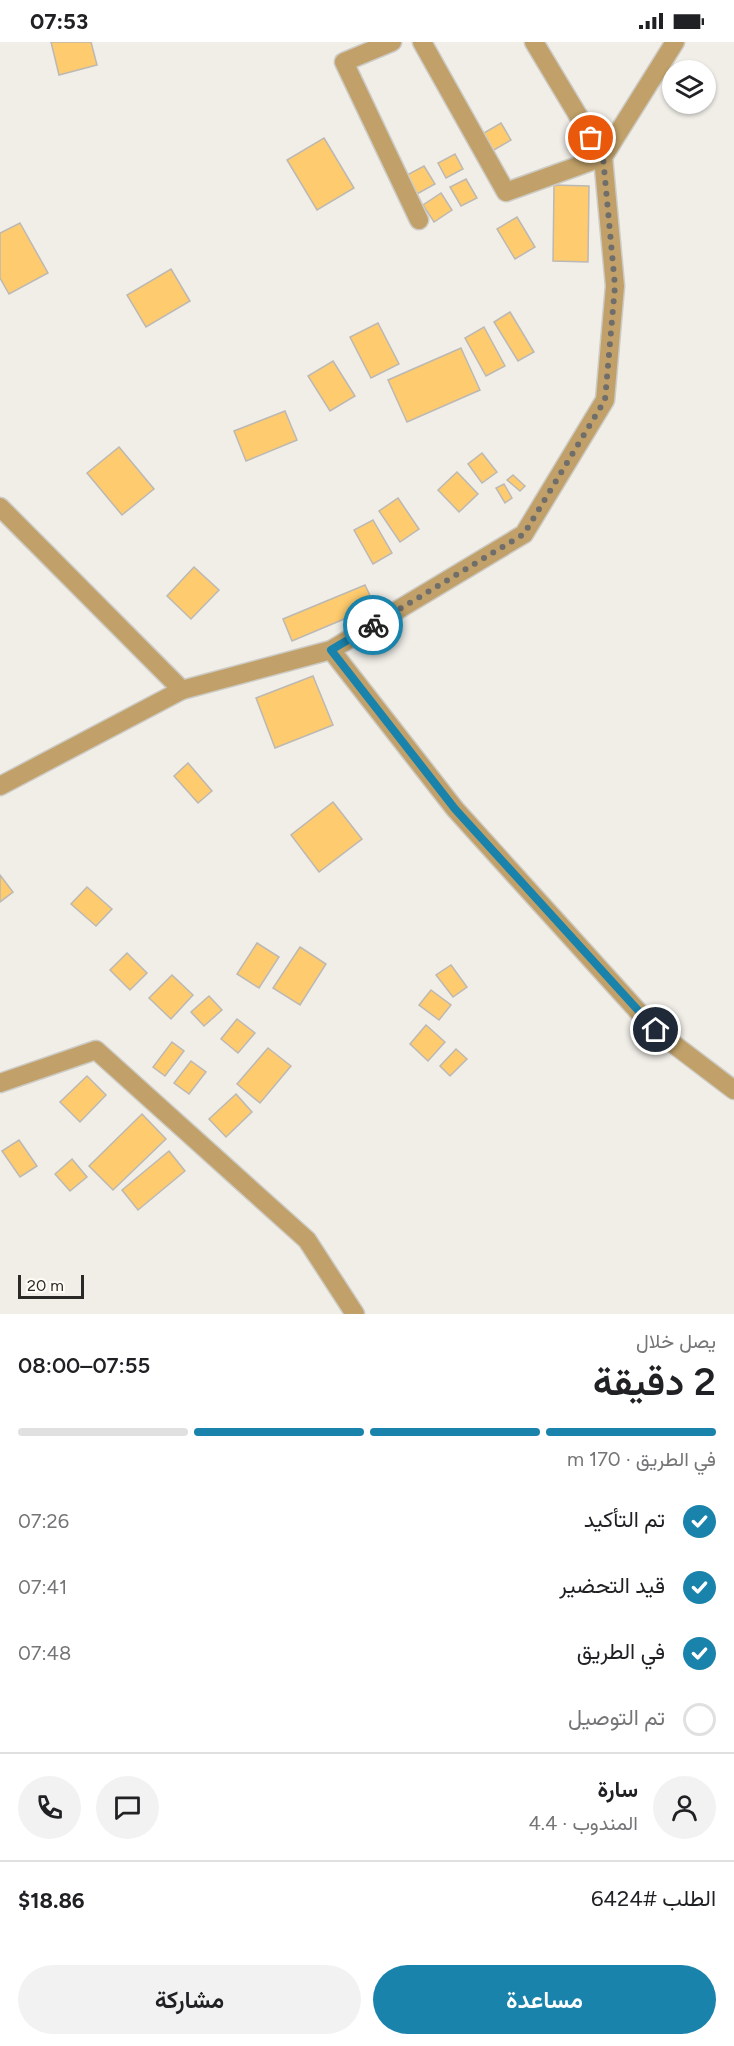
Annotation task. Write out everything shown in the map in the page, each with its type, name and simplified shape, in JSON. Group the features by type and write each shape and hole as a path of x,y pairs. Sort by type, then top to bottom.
{"street":[{"path":"393,42 344,62 419,220"},
{"path":"422,42 506,192 603,157 675,42"},
{"path":"0,786 182,690 331,650 524,534 605,400 615,286 603,157 534,42"},
{"path":"0,507 182,690"},
{"path":"331,650 455,809 656,1030 734,1090"},
{"path":"0,1083 96,1050 308,1240 355,1314"}],"building":[{"path":"51,42 91,42 97,65 59,75"},
{"path":"501,123 511,140 487,154 477,137"},
{"path":"324,138 354,188 317,210 287,160"},
{"path":"455,154 463,169 446,178 438,163"},
{"path":"424,166 435,184 417,194 407,175"},
{"path":"466,179 477,198 461,206 450,187"},
{"path":"554,185 589,186 588,262 553,261"},
{"path":"441,193 452,210 434,222 423,205"},
{"path":"517,217 535,247 515,259 497,229"},
{"path":"20,223 48,273 9,294 0,278 0,233"},
{"path":"171,269 190,301 146,327 127,295"},
{"path":"510,312 534,352 518,361 494,322"},
{"path":"378,323 399,364 371,378 350,337"},
{"path":"484,327 505,366 486,376 465,338"},
{"path":"461,348 480,390 407,422 388,380"},
{"path":"333,361 355,396 330,411 308,376"},
{"path":"285,411 297,440 246,461 234,431"},
{"path":"119,447 154,489 122,515 87,473"},
{"path":"482,453 497,472 482,483 468,464"},
{"path":"457,472 478,494 459,512 438,490"},
{"path":"513,475 525,486 520,491 507,480"},
{"path":"504,484 512,498 505,503 496,488"},
{"path":"398,498 419,529 400,542 379,511"},
{"path":"373,520 392,553 373,564 354,530"},
{"path":"194,567 219,590 191,619 167,596"},
{"path":"365,585 375,606 292,641 283,619"},
{"path":"313,676 333,725 275,748 256,698"},
{"path":"188,763 212,791 198,803 174,776"},
{"path":"333,802 362,839 319,872 291,835"},
{"path":"0,875 13,892 0,902"},
{"path":"87,887 112,909 96,926 71,904"},
{"path":"257,943 279,957 259,988 237,974"},
{"path":"300,947 326,964 300,1005 273,988"},
{"path":"127,953 147,973 130,990 110,970"},
{"path":"451,965 467,987 453,997 436,975"},
{"path":"172,975 193,995 171,1019 149,998"},
{"path":"431,990 451,1005 439,1020 419,1005"},
{"path":"209,996 222,1010 204,1026 191,1012"},
{"path":"237,1019 255,1033 238,1053 221,1039"},
{"path":"426,1025 445,1042 428,1061 410,1044"},
{"path":"172,1042 184,1051 165,1076 153,1067"},
{"path":"268,1048 291,1066 260,1103 237,1084"},
{"path":"456,1049 467,1059 450,1076 440,1066"},
{"path":"191,1061 206,1072 189,1094 174,1083"},
{"path":"87,1076 106,1095 80,1122 60,1102"},
{"path":"236,1094 252,1112 226,1137 209,1119"},
{"path":"142,1114 166,1139 113,1190 89,1166"},
{"path":"19,1140 37,1166 20,1177 2,1151"},
{"path":"169,1151 185,1171 138,1210 122,1190"},
{"path":"72,1159 87,1177 70,1191 55,1174"}],"way so far":[{"path":"373,625 524,534 605,400 615,286 603,157 591,138"}],"route":[{"path":"373,625 331,650 455,809 656,1030"}]}
